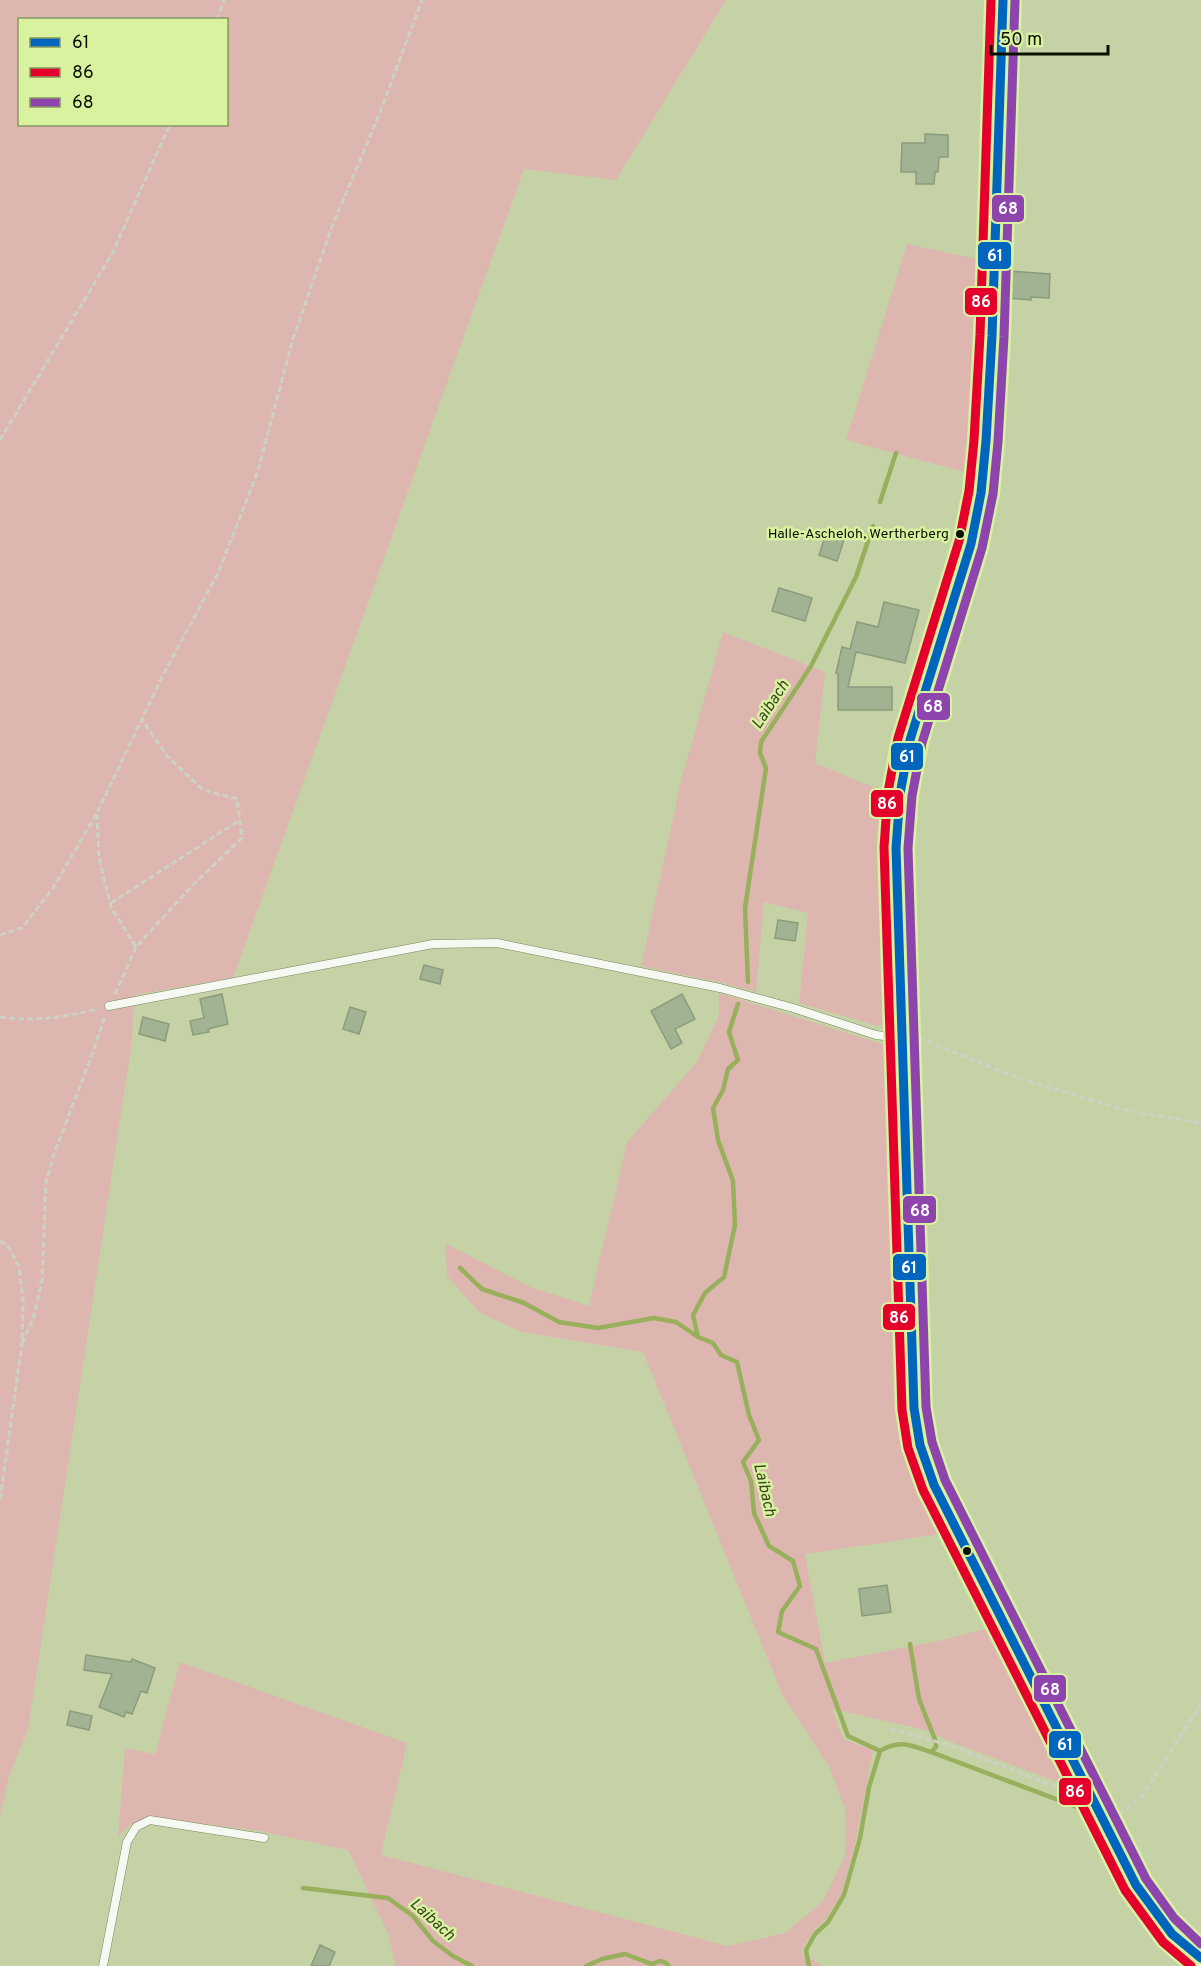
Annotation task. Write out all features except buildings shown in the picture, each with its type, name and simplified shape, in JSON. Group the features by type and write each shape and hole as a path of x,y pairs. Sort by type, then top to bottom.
{"street":[{"path":"1003,0 996,250 985,474 971,544 910,740 900,794 896,848 914,1408 920,1445 934,1485 1136,1885 1162,1926 1185,1948 1201,1958"}],"lane":[{"path":"109,1006 433,944 497,943 720,988 876,1035 901,1038"},
{"path":"103,1966 127,1842 136,1827 150,1820 264,1838"}],"path":[{"path":"218,18 224,0"},
{"path":"0,935 22,928 53,888 97,813 142,719 218,573 258,471 292,342 331,229 380,115 422,0"},
{"path":"0,440 112,254 169,126"},
{"path":"22,1343 33,1319 42,1281 49,1172 109,1006 136,947 193,885 242,838 237,799 203,790 168,757 142,719"},
{"path":"97,813 99,858 111,903 136,947"},
{"path":"111,903 240,820"},
{"path":"0,1017 27,1020 61,1017 109,1006"},
{"path":"901,1038 914,1036 1020,1079 1129,1111 1201,1123"},
{"path":"0,1241 7,1245 19,1266 23,1300 22,1343 0,1501"},
{"path":"1105,1823 1142,1796 1201,1704"},
{"path":"890,1729 949,1745 1079,1796 1090,1792"}],"shaded area":[{"path":"0,0 726,0 616,180 524,169 233,978 134,995 132,1041 28,1730 9,1776 0,1816"},
{"path":"907,244 982,260 972,474 846,440"},
{"path":"723,632 825,672 815,763 887,793 883,847 887,1024 878,1026 799,1003 808,913 764,902 756,992 641,966 681,781"},
{"path":"719,993 889,1046 902,1409 908,1447 921,1489 941,1534 805,1554 825,1663 938,1641 989,1628 1071,1787 925,1730 832,1709 843,1739 873,1750 857,1836 842,1894 826,1919 813,1931 802,1950 803,1957 810,1958 822,1966 396,1966 388,1933 348,1850 259,1831 151,1817 131,1824 118,1836 125,1748 155,1754 180,1662 407,1743 381,1855 728,1946 785,1933 823,1901 845,1855 845,1809 829,1767 782,1694 643,1352 521,1332 479,1312 447,1276 445,1243 530,1287 589,1306 627,1142 697,1062 719,1015"}],"waterway":[{"path":"998,466 1004,325"},
{"name":"Laibach","path":"880,502 896,453"},
{"path":"912,1029 908,847 911,796 922,743 983,548 994,504"},
{"name":"Laibach","path":"748,982 745,908 766,768 760,753 761,742 811,666 856,577 873,526"},
{"name":"Laibach","path":"738,1004 729,1032 738,1060 728,1069 723,1090 713,1108 718,1140 733,1181 735,1225 724,1277 705,1293 693,1315 698,1337 713,1343 721,1355 737,1362 749,1415 759,1440 743,1462 751,1481 754,1513 769,1546 793,1561 800,1586 782,1611 778,1632 816,1649 848,1736 880,1751 869,1787 860,1838 844,1895 828,1922 815,1934 806,1950 809,1966"},
{"path":"913,1045 926,1407 931,1441 946,1483 1111,1804"},
{"name":"Laibach","path":"460,1268 482,1289 524,1303 559,1322 598,1328 654,1318 676,1322 698,1337"},
{"name":"Laibach","path":"880,1751 899,1744 911,1745 931,1752 936,1747 919,1699 910,1644"},
{"path":"931,1752 1077,1807"},
{"path":"1124,1828 1172,1917 1201,1942"},
{"name":"Laibach","path":"303,1888 388,1898 413,1916 433,1941 453,1956 472,1966"},
{"name":"Laibach","path":"586,1966 602,1959 625,1954 652,1964 660,1961 669,1966"}],"transit line":[{"name":"86","path":"991,0 980,335 969,491 959,541 898,738 888,792 884,847 902,1410 908,1448 923,1490 1125,1890 1163,1942 1191,1966"},
{"name":"61","path":"1003,0 992,336 981,493 971,544 910,740 900,794 896,848 914,1408 920,1445 934,1485 1136,1885 1172,1934 1201,1958"},
{"name":"68","path":"1015,0 1004,337 993,494 982,548 922,743 912,796 908,848 926,1407 932,1442 945,1480 1146,1879 1174,1918 1201,1944"}],"place":[{"name":"Halle-Ascheloh, Wertherberg","path":"960,534"}]}
